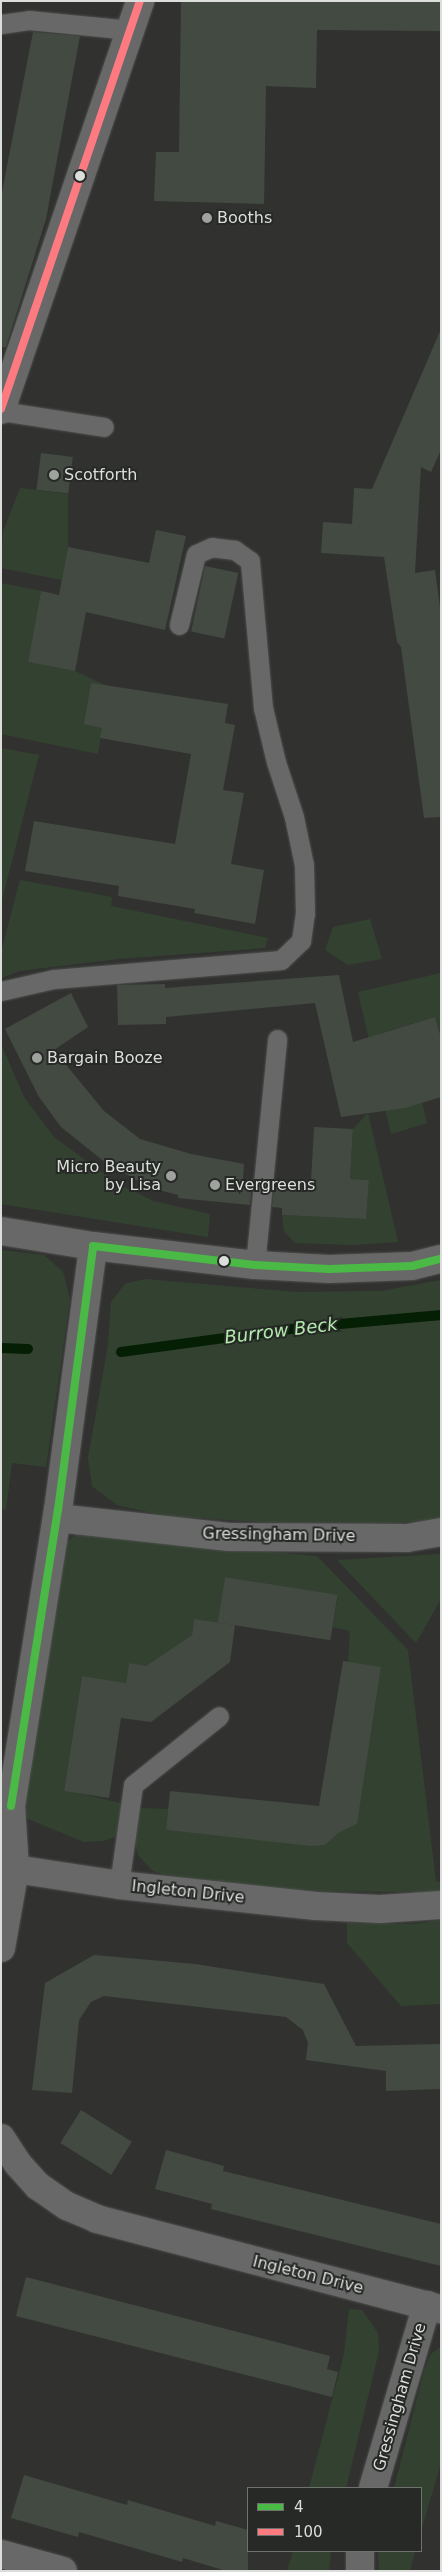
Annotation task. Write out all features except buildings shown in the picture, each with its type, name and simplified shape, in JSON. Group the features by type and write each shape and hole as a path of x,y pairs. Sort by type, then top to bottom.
{"street":[{"path":"1,411 140,1"},
{"path":"1,1231 93,1246 255,1265 329,1269 412,1266 441,1260"},
{"path":"1,1948 15,1869 6,1805 57,1518 93,1246"},
{"name":"Gressingham Drive","path":"57,1518 229,1537 407,1538 441,1532"},
{"name":"Ingleton Drive","path":"15,1869 119,1885 316,1906 380,1909 441,1905"},
{"name":"Ingleton Drive","path":"1,2138 18,2164 38,2186 67,2206 97,2219 434,2307"},
{"name":"Gressingham Drive","path":"374,2487 434,2307"},
{"path":"360,2552 360,2571"},
{"path":"1,2554 63,2571"}],"lane":[{"path":"1,24 28,20 131,30"},
{"path":"1,411 104,427"},
{"path":"1,991 54,979 281,960 301,941 305,914 304,865 294,817 276,762 263,708 250,561 235,550 212,547 196,554 179,625"},
{"path":"255,1265 277,1039"},
{"path":"119,1885 134,1785 219,1716"}],"green space":[{"path":"20,488 68,494 68,547 62,580 1,568 3,532"},
{"path":"1,583 41,591 28,662 75,671 109,687 98,754 1,734"},
{"path":"1,748 39,755 1,904"},
{"path":"20,880 112,897 111,906 268,938 265,948 118,959 20,971 1,978 1,952"},
{"path":"370,919 382,959 348,965 325,950 333,927"},
{"path":"441,973 441,1034 435,1017 378,1034 401,1109 422,1102 427,1123 391,1134 358,992"},
{"path":"1,1044 24,1097 54,1137 115,1182 153,1201 210,1214 208,1237 1,1204"},
{"path":"368,1113 398,1242 353,1245 295,1243 284,1231 282,1215 366,1219 369,1180 350,1179 353,1129"},
{"path":"1,1250 44,1255 63,1272 70,1299 46,1467 12,1463 6,1510 1,1509"},
{"path":"145,1279 296,1292 381,1291 441,1280 441,1520 339,1527 166,1516 117,1505 92,1486 88,1458 108,1345 111,1302 125,1284"},
{"path":"76,1534 317,1556 408,1650 436,1882 441,1882 441,1892 279,1891 165,1875 153,1871 138,1855 135,1843 139,1808 168,1809 166,1830 314,1845 338,1833 358,1815 381,1667 348,1662 350,1631 333,1627 338,1595 225,1577 218,1623 194,1619 192,1635 146,1666 129,1664 126,1683 82,1676 64,1790 125,1804 120,1835 103,1841 84,1842 28,1819 22,1812 67,1542"},
{"path":"441,1554 441,1599 416,1643 337,1560"},
{"path":"441,1920 441,2004 401,2006 347,1943 347,1923 415,1924"},
{"path":"349,2309 362,2310 378,2333 379,2351 346,2487 309,2487 344,2354"},
{"path":"441,2347 441,2463 422,2528 422,2487 394,2487 424,2371 431,2354"},
{"path":"293,2552 331,2552 329,2571 287,2571"},
{"path":"378,2552 415,2552 410,2571 379,2571"}],"waterway":[{"name":"Burrow Beck","path":"121,1352 306,1327 441,1315"},
{"name":"Burrow Beck","path":"1,1348 28,1349"}],"transit line":[{"name":"100","path":"1,409 140,1"},
{"name":"4","path":"93,1246 255,1265 329,1269 412,1266 441,1259"},
{"name":"4","path":"11,1806 58,1510 93,1246"}],"place":[{"name":"Booths","path":"207,218"},
{"name":"Scotforth","path":"54,475"},
{"name":"Bargain Booze","path":"37,1058"},
{"name":"Micro Beauty by Lisa","path":"171,1176"},
{"name":"Evergreens","path":"215,1185"}]}
